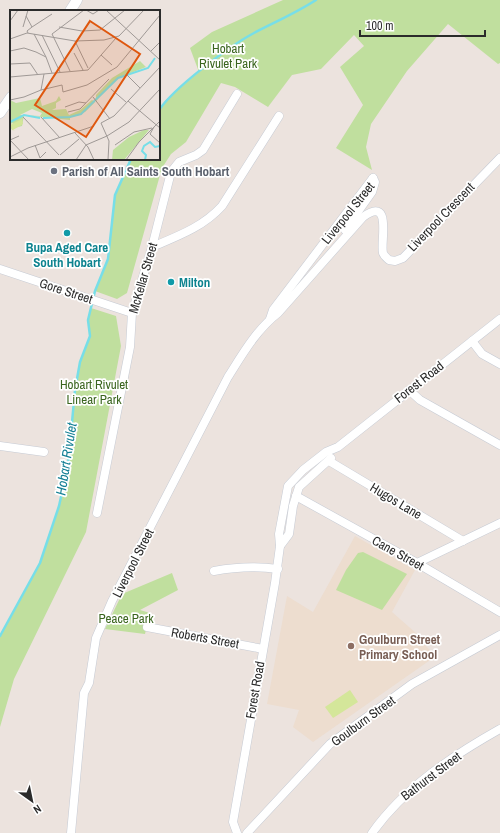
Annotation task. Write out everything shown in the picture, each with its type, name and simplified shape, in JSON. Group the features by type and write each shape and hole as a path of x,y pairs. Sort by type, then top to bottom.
{"street":[{"path":"71,10 77,0"},
{"name":"McKellar Street","path":"97,513 130,347 132,313 152,247 172,172 179,162 196,155 203,150 237,94"},
{"path":"0,113 10,98"},
{"path":"152,247 196,228 211,218 222,206 279,116"},
{"name":"Liverpool Crescent","path":"369,212 377,212 382,216 384,222 383,252 385,256 389,260 395,261 403,258 500,158"},
{"name":"Liverpool Street","path":"270,319 273,310 373,178 375,182 372,192 328,255"},
{"name":"Liverpool Street","path":"71,833 84,693 89,683 96,638 112,601 228,378 248,347 270,319 278,313 328,255 369,212"},
{"name":"Gore Street","path":"0,269 132,313"},
{"name":"Forest Road","path":"238,833 233,822 278,569 280,546 279,534 288,486 303,470 326,452 338,447 500,319"},
{"path":"472,340 482,354 500,364"},
{"path":"410,390 420,400 500,445"},
{"path":"0,446 44,452"},
{"name":"Forest Road","path":"280,546 289,534 299,487 329,461 338,447"},
{"name":"Hugos Lane","path":"329,461 463,541"},
{"name":"Cane Street","path":"296,496 417,563 500,612"},
{"path":"417,563 500,522"},
{"path":"214,571 233,567 264,567 278,569"},
{"name":"Roberts Street","path":"147,627 263,649"},
{"name":"Goulburn Street","path":"247,833 330,744 412,684 500,635"},
{"name":"Bathurst Street","path":"372,833 388,813 419,783 476,743 500,730"}],"shaded area":[{"name":"Goulburn Street Primary School","path":"355,536 415,570 392,612 417,634 416,636 436,656 313,742 293,727 299,710 267,704 287,596 313,612"}],"green space":[{"name":"Hobart Rivulet Park","path":"283,0 500,0 500,63 498,64 448,24 407,71 371,124 366,147 372,170 336,148 363,105 340,67 364,46 354,35 321,69 292,75 268,107 235,87 221,83 186,142 171,154 162,168 127,293 117,299 95,291 108,259 115,195 131,160 160,160 160,109 166,100 199,72 190,48 212,32"},
{"name":"Hobart Rivulet Linear Park","path":"91,308 116,316 121,346 86,532 14,679 0,727 0,636 40,563 59,506 68,465 75,390 80,362 90,336 88,320"},
{"path":"363,552 407,574 382,610 336,590 346,570 358,553"},
{"name":"Peace Park","path":"172,573 178,590 140,610 150,613 145,634 105,629 122,594"},
{"path":"350,690 358,702 333,718 325,707"}],"waterway":[{"name":"Hobart Rivulet","path":"160,109 189,79 230,48 243,39 316,0"},
{"name":"Hobart Rivulet","path":"0,636 40,563 59,506 68,465 75,390 80,362 90,336 88,320 95,291 108,259 115,195 131,160"}],"place":[{"name":"Parish of All Saints South Hobart","path":"54,171"},
{"name":"Bupa Aged Care South Hobart","path":"67,233"},
{"name":"Milton","path":"171,282"},
{"name":"Goulburn Street Primary School","path":"351,646"}]}
